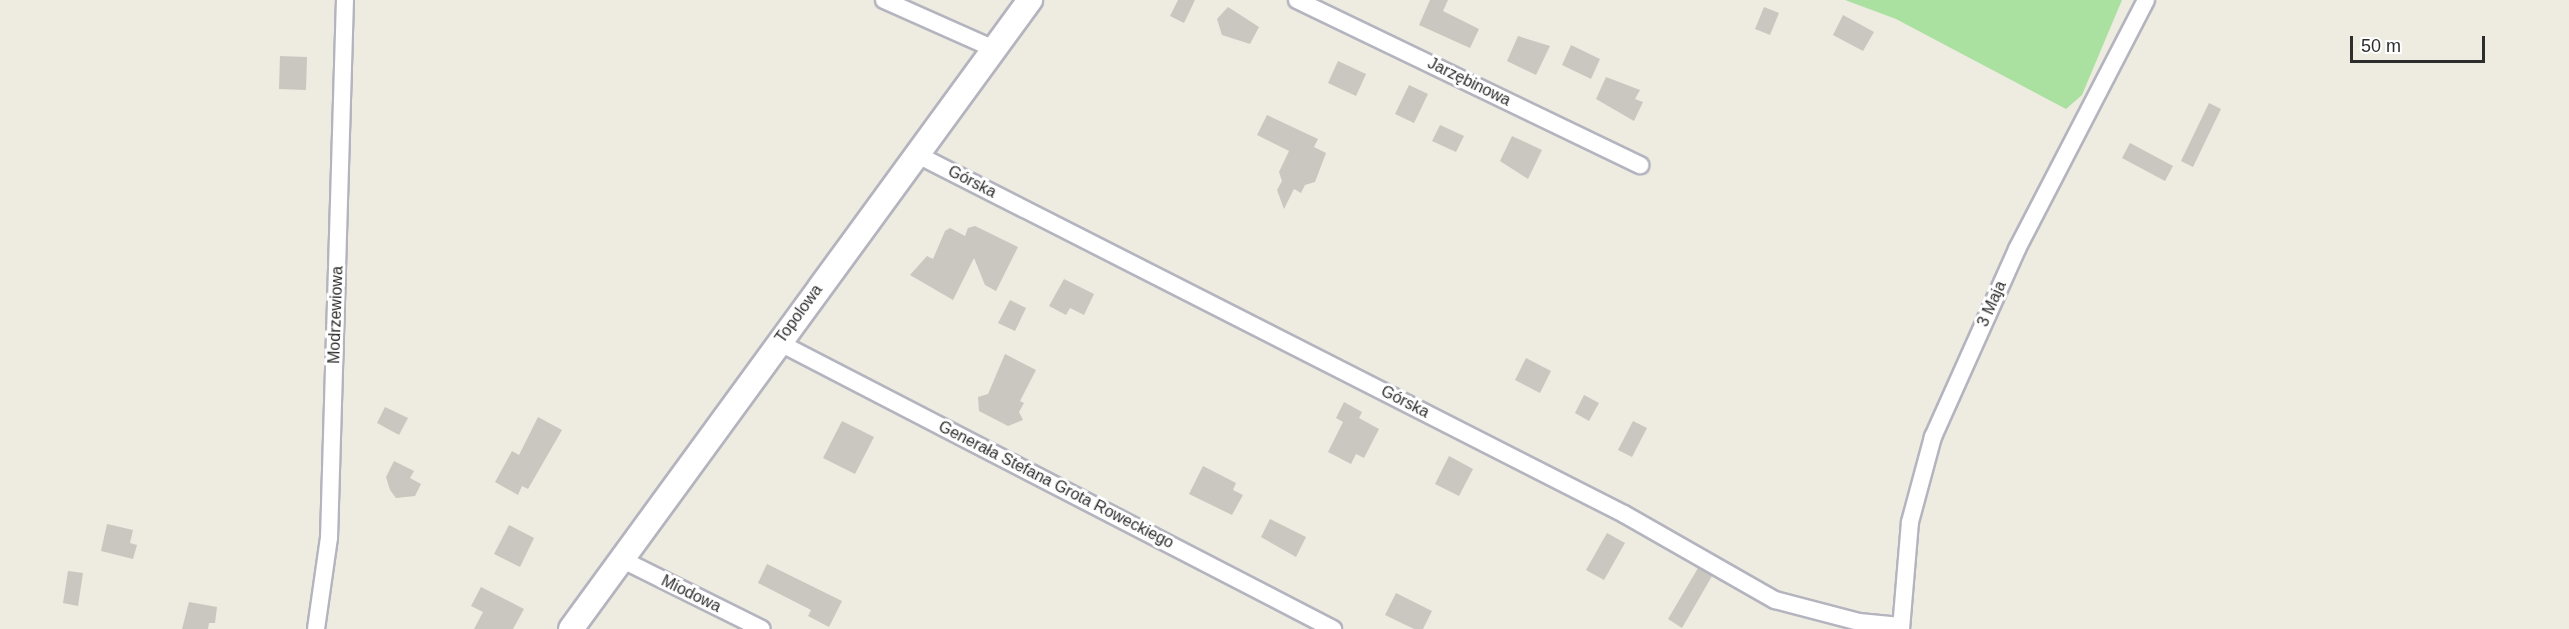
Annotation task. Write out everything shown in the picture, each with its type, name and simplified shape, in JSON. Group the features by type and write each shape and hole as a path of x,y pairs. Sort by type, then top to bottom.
{"street":[{"name":"Modrzewiowa","path":"316,629 329,538 345,0"},
{"path":"884,0 994,49"},
{"name":"Topolowa","path":"572,629 778,342 1030,0"},
{"name":"Jarzębinowa","path":"1297,0 1640,165"},
{"name":"3 Maja","path":"1901,627 1910,522 1933,437 2017,249 2146,0"},
{"name":"Górska","path":"916,154 1624,514 1776,600 1859,622 1901,627"},
{"name":"Generała Stefana Grota Roweckiego","path":"778,342 1333,629"},
{"name":"Miodowa","path":"621,559 762,629"}],"green space":[{"path":"1845,0 2122,0 2082,95 2066,109 1896,19"}],"building":[{"path":"1178,0 1195,0 1184,23 1170,16"},
{"path":"1430,0 1448,0 1443,11 1479,29 1470,48 1419,25"},
{"path":"1228,7 1259,27 1250,44 1222,35 1217,19"},
{"path":"1764,7 1779,13 1770,35 1755,29"},
{"path":"1843,15 1874,32 1863,51 1833,35"},
{"path":"1518,36 1550,46 1536,75 1507,61"},
{"path":"1571,45 1600,59 1591,79 1562,65"},
{"path":"280,56 307,57 306,90 279,89"},
{"path":"1338,61 1366,74 1356,96 1328,83"},
{"path":"1606,77 1640,90 1635,99 1643,102 1634,121 1596,99"},
{"path":"1409,85 1428,94 1414,123 1395,114"},
{"path":"2209,103 2221,109 2193,167 2181,161"},
{"path":"1267,115 1318,139 1314,147 1326,153 1315,182 1305,185 1301,193 1294,189 1284,209 1277,190 1282,181 1279,172 1289,151 1257,135"},
{"path":"1440,125 1464,136 1456,152 1432,141"},
{"path":"1512,136 1542,150 1528,179 1500,161"},
{"path":"2130,143 2173,166 2165,181 2122,158"},
{"path":"975,226 1018,247 996,291 985,285 974,258 953,300 910,275 927,256 933,259 945,231 950,228 965,236 968,228"},
{"path":"1064,279 1094,294 1084,315 1070,308 1066,315 1049,306"},
{"path":"1010,300 1026,308 1015,331 998,323"},
{"path":"1005,354 1036,370 1020,401 1024,403 1019,412 1023,420 1008,426 979,411 978,397 988,394"},
{"path":"1526,358 1551,371 1540,393 1515,380"},
{"path":"1584,395 1599,403 1589,421 1575,413"},
{"path":"1344,402 1362,412 1359,418 1379,429 1364,458 1356,454 1351,464 1328,452 1343,422 1336,418"},
{"path":"385,407 408,418 399,435 377,423"},
{"path":"538,417 562,430 528,489 522,486 518,495 495,482 512,451 519,455"},
{"path":"842,421 874,437 855,474 823,458"},
{"path":"1633,421 1647,428 1632,457 1618,450"},
{"path":"1449,456 1473,469 1459,496 1435,484"},
{"path":"394,461 414,471 410,478 421,484 415,496 396,498 390,490 386,477"},
{"path":"1203,466 1236,483 1233,490 1243,495 1232,515 1189,494"},
{"path":"1270,519 1306,537 1296,557 1261,537"},
{"path":"107,524 133,530 130,543 137,545 133,559 101,551"},
{"path":"509,525 534,538 520,567 494,554"},
{"path":"1607,533 1625,543 1604,580 1586,570"},
{"path":"767,564 842,601 829,627 808,616 811,610 758,583"},
{"path":"1698,568 1712,576 1682,628 1668,619"},
{"path":"68,571 83,573 78,606 63,603"},
{"path":"481,587 524,609 513,629 474,629 483,612 471,606"},
{"path":"1396,593 1432,611 1423,629 1414,629 1385,615"},
{"path":"189,602 217,607 215,623 209,623 208,629 182,629"}]}
